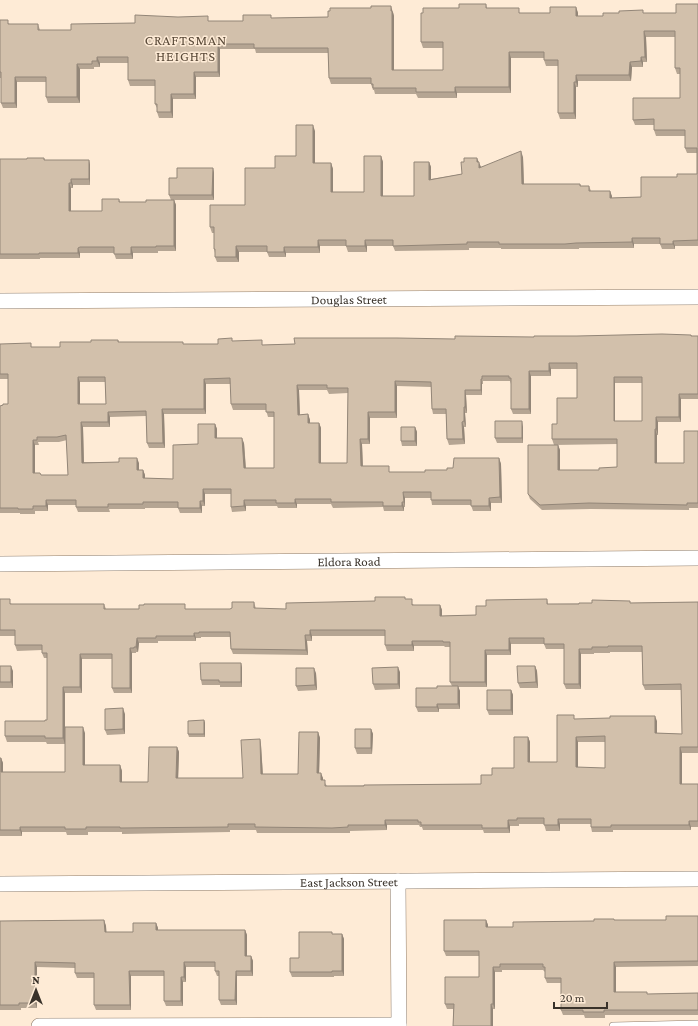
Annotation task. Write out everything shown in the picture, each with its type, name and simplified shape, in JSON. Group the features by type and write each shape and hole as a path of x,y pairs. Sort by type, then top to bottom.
{"street":[{"name":"Douglas Street","path":"0,301 698,297"},
{"name":"Eldora Road","path":"0,564 698,558"},
{"name":"East Jackson Street","path":"0,884 698,879"},
{"path":"39,1026 399,1026 398,882"}],"lane":[{"path":"613,1026 698,1024"}],"building":[{"path":"459,4 486,4 486,8 519,8 519,13 550,13 550,7 576,7 576,16 603,16 603,13 643,10 643,13 676,13 676,4 698,4 698,240 673,241 673,244 660,244 660,238 632,238 632,242 499,244 499,242 467,242 467,244 393,246 393,240 365,240 365,246 346,246 346,240 318,240 318,247 284,247 284,252 267,252 267,246 236,246 236,257 215,257 214,227 210,227 210,205 245,205 245,168 275,168 275,156 296,156 296,125 313,125 313,163 331,163 331,192 364,192 364,156 381,156 381,196 414,196 414,162 429,162 429,180 462,174 461,162 464,162 464,158 477,158 479,168 521,151 522,184 580,184 580,186 589,186 589,191 610,191 610,198 641,197 641,177 677,177 677,174 697,174 697,148 685,148 685,130 654,130 654,119 633,120 633,98 680,98 680,68 675,68 675,31 644,31 645,57 641,57 641,61 630,62 629,75 576,75 576,82 574,82 574,113 558,113 558,60 544,60 544,52 509,52 509,87 455,87 455,92 416,92 416,88 373,88 371,78 329,78 328,48 254,48 254,44 218,44 218,72 194,72 194,94 171,94 171,112 157,112 157,104 155,104 155,80 128,80 128,57 97,57 97,61 92,61 92,64 77,64 77,97 46,97 46,77 15,77 15,103 1,103 0,20 8,20 8,24 38,24 38,30 71,30 71,24 135,23 135,15 178,17 208,16 208,21 243,21 243,15 271,15 271,18 328,17 328,11 330,11 330,8 371,8 371,6 391,6 392,70 443,70 443,42 421,42 421,13 423,13 423,8 459,8"},
{"path":"44,158 44,160 89,160 89,179 71,179 71,183 69,183 69,211 102,211 102,199 119,199 119,202 174,200 174,246 131,247 131,254 114,254 114,247 80,247 78,248 78,253 0,254 0,159"},
{"path":"177,168 213,168 212,195 169,195 169,178 177,178"},
{"path":"662,334 698,336 698,394 679,394 679,417 656,417 655,463 684,463 684,431 698,431 698,503 687,503 687,505 589,503 540,505 528,494 528,445 558,445 558,470 599,470 599,468 617,467 617,439 552,439 552,424 557,424 557,398 577,398 577,363 549,363 549,371 529,371 529,409 511,409 511,378 509,378 509,376 482,376 481,390 465,390 464,421 462,422 463,439 447,439 446,409 432,409 431,382 395,381 395,412 368,412 368,439 360,439 361,466 389,466 389,472 425,472 425,470 447,470 447,468 453,468 454,458 499,458 500,497 489,498 489,506 471,506 471,500 431,500 431,492 403,492 404,502 402,502 402,506 383,506 383,502 331,502 331,499 295,499 295,503 276,503 276,500 244,500 244,506 231,507 231,489 203,489 203,501 200,501 200,508 178,508 178,502 143,502 143,504 108,504 108,507 76,507 76,500 46,500 46,506 33,506 33,509 0,508 0,406 3,404 8,404 8,374 0,374 0,344 31,343 31,347 60,347 60,342 118,340 118,342 183,342 183,344 218,344 218,339 232,338 232,341 262,340 262,345 295,344 294,338 455,339 455,336","holes":["78,377 105,377 106,404 78,404","614,377 642,377 642,421 614,421","230,378 231,404 266,404 266,412 274,412 274,468 244,468 242,438 215,438 215,424 198,424 198,444 173,445 173,479 143,478 143,470 137,470 137,458 119,458 119,462 82,463 81,422 108,422 108,412 146,411 147,443 163,443 162,409 204,409 204,379","297,385 327,385 327,388 348,388 347,463 319,463 319,423 308,423 308,414 298,415","66,435 68,475 41,475 40,473 33,473 33,440 37,440 37,437 57,437"]},
{"path":"495,421 522,421 522,438 495,438"},
{"path":"401,427 415,427 415,441 401,441"},
{"path":"375,597 405,597 405,599 412,599 412,605 440,605 440,616 476,615 476,606 486,606 486,600 547,599 547,604 592,603 592,600 630,601 630,603 698,602 698,747 680,747 680,784 698,784 698,821 689,821 689,825 611,825 611,827 591,827 591,819 558,819 558,825 544,825 544,818 517,818 517,820 508,820 508,828 482,828 482,825 421,825 421,822 418,822 418,820 385,820 385,825 348,825 348,827 332,828 255,827 255,824 228,824 228,827 86,827 86,829 65,829 65,827 20,827 20,830 0,830 0,758 1,772 65,772 65,727 83,727 83,765 120,765 120,782 148,782 149,747 177,747 176,778 243,778 241,740 260,739 261,774 298,774 299,732 318,732 317,773 321,773 321,780 325,780 325,786 481,784 481,775 492,775 492,768 514,768 514,737 528,737 528,762 557,762 557,715 574,715 574,719 610,718 610,716 655,716 655,733 682,734 681,684 643,685 642,646 608,646 592,647 592,649 579,649 579,684 564,684 564,644 544,644 544,638 509,638 509,650 485,650 485,682 450,682 450,642 412,641 412,645 385,645 385,630 310,630 310,635 305,635 306,650 231,649 230,632 199,632 194,633 194,636 156,636 156,638 137,638 136,647 130,648 130,688 112,688 112,654 80,654 80,687 63,687 63,738 45,738 45,736 5,736 5,721 47,720 47,653 42,653 42,645 15,645 15,630 0,630 0,599 10,599 10,604 104,604 104,609 139,609 139,605 144,604 185,604 185,609 230,609 232,608 232,602 254,602 254,608 286,609 286,603 375,601","holes":["605,736 605,768 576,767 576,737"]},
{"path":"200,663 241,663 241,682 201,680"},
{"path":"0,666 11,666 11,682 0,682"},
{"path":"517,666 535,666 536,682 518,683"},
{"path":"398,667 398,684 373,684 372,668"},
{"path":"296,668 314,668 315,685 296,686"},
{"path":"437,686 458,686 458,704 437,704 437,707 416,707 416,688 437,688"},
{"path":"487,690 511,690 511,710 487,710"},
{"path":"123,708 123,729 105,730 105,709"},
{"path":"204,720 204,734 188,734 188,721"},
{"path":"355,729 371,729 371,748 355,748"},
{"path":"666,916 698,916 698,961 614,962 614,992 647,992 647,994 698,993 698,1010 604,1010 604,1012 583,1012 583,1010 561,1010 561,978 545,978 545,967 543,967 543,964 500,964 500,967 493,967 493,1004 491,1004 491,1026 453,1026 454,1004 445,1004 445,977 479,977 479,951 444,951 444,920 486,920 486,927 513,927 513,922 594,921 594,919 666,920"},
{"path":"104,920 105,932 133,932 133,923 156,923 156,930 245,930 245,956 251,956 251,971 236,971 235,1000 219,1000 219,971 215,971 215,962 184,962 184,977 181,977 181,1001 164,1001 164,971 129,971 130,1005 94,1005 94,973 75,973 75,963 35,962 35,1003 0,1005 0,921"},
{"path":"299,932 332,932 332,934 342,934 342,971 290,972 290,958 299,958"}],"district":[{"name":"CRAFTSMAN HEIGHTS","path":"186,48"}]}
